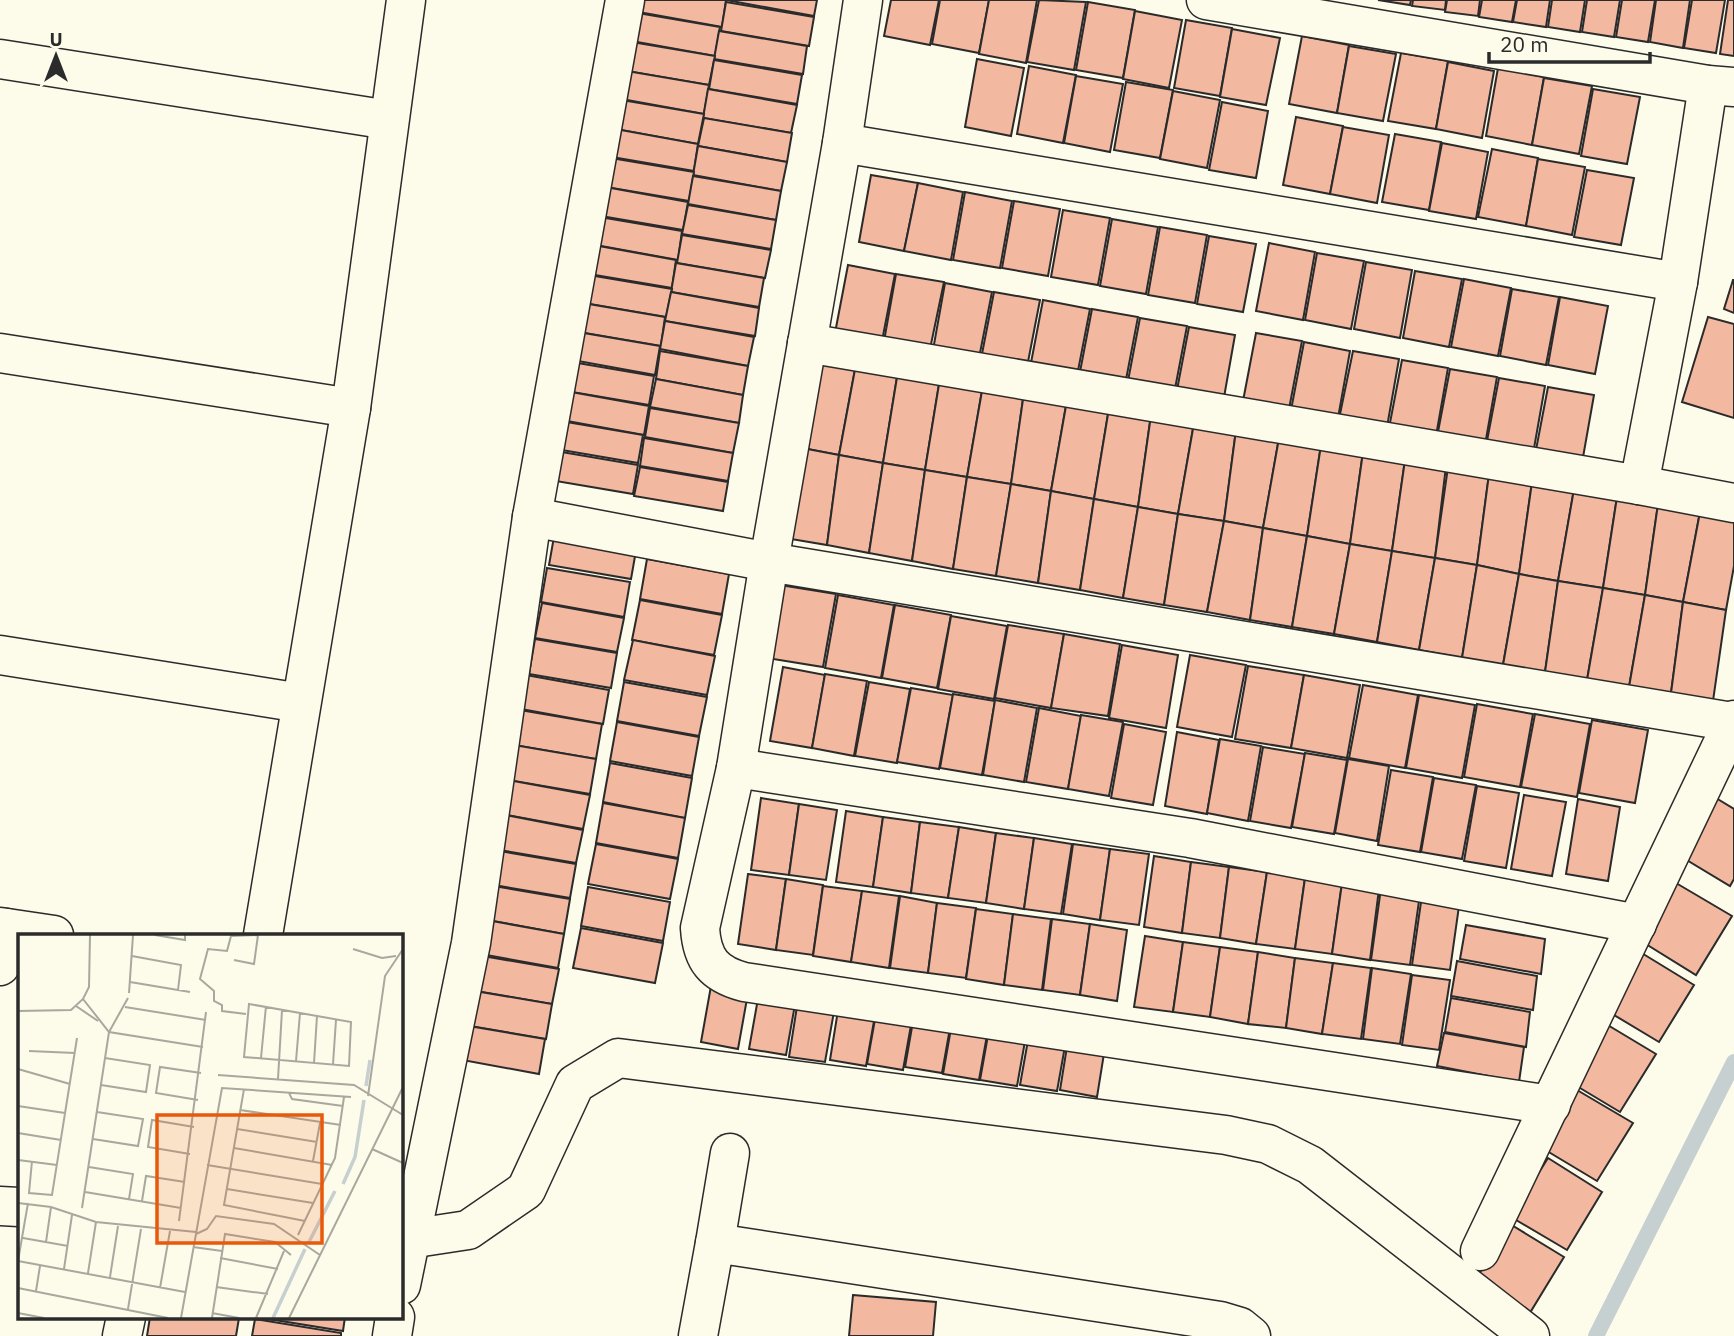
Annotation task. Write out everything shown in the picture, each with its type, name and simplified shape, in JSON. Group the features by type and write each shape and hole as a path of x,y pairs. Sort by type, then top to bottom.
{"street":[{"path":"264,934 351,408 406,0"},
{"path":"402,1275 407,1227 471,943 532,517 625,0"},
{"path":"863,0 842,143 736,768 700,928 701,945 712,964 723,976 744,982 1551,1105"},
{"path":"1206,0 1721,86 1678,282 1639,485"},
{"path":"0,60 389,120"},
{"path":"842,143 1678,282"},
{"path":"807,343 1734,503"},
{"path":"0,354 351,408"},
{"path":"532,517 769,562 1734,721 1480,1251"},
{"path":"0,655 301,703"},
{"path":"736,768 1190,838 1637,924"},
{"path":"0,966 3,927 48,934"},
{"path":"407,1227 468,1230 526,1190 575,1084 618,1058 1226,1135 1268,1144 1310,1165 1530,1336"},
{"path":"698,1336 730,1153"},
{"path":"0,1206 18,1207"},
{"path":"715,1243 1220,1321 1240,1327 1251,1336"},
{"path":"122,1336 126,1318"},
{"path":"392,1336 395,1318"}],"building":[{"path":"635,0 726,0 722,27 633,11"},
{"path":"726,0 817,0 814,16"},
{"path":"891,0 939,0 930,45 884,36"},
{"path":"940,0 989,0 979,53 932,44"},
{"path":"989,0 1037,0 1026,63 979,54"},
{"path":"1039,0 1086,2 1074,70 1027,62"},
{"path":"1378,0 1411,0 1410,5"},
{"path":"1413,0 1446,0 1445,10 1412,6"},
{"path":"1447,0 1480,0 1478,16 1445,12"},
{"path":"1482,0 1516,0 1512,22 1479,17"},
{"path":"1517,0 1550,0 1546,27 1513,22"},
{"path":"1552,0 1585,0 1580,32 1548,27"},
{"path":"1587,0 1620,0 1614,37 1582,32"},
{"path":"1622,0 1655,0 1648,42 1616,37"},
{"path":"1656,0 1690,0 1683,48 1650,42"},
{"path":"1692,0 1725,0 1716,53 1684,48"},
{"path":"1728,0 1734,0 1734,56 1720,54"},
{"path":"726,2 814,17 809,46 721,31"},
{"path":"1088,2 1135,10 1123,78 1076,70"},
{"path":"1135,11 1182,20 1169,88 1123,79"},
{"path":"632,12 720,27 715,56 626,40"},
{"path":"1186,20 1232,28 1220,96 1174,88"},
{"path":"1232,29 1280,38 1266,105 1220,97"},
{"path":"719,31 807,46 803,74 714,59"},
{"path":"1302,36 1349,45 1337,113 1289,104"},
{"path":"626,41 715,56 709,85 621,70"},
{"path":"1349,46 1396,54 1383,121 1337,113"},
{"path":"1401,53 1448,61 1436,129 1388,121"},
{"path":"977,59 1024,68 1011,136 965,127"},
{"path":"714,60 802,75 797,104 709,89"},
{"path":"1448,62 1494,71 1482,138 1436,129"},
{"path":"1029,66 1076,75 1063,143 1017,134"},
{"path":"1498,68 1544,77 1532,145 1486,136"},
{"path":"621,70 709,85 704,114 616,98"},
{"path":"1076,76 1123,84 1110,152 1064,143"},
{"path":"1544,78 1592,86 1579,154 1532,145"},
{"path":"1126,82 1173,90 1160,158 1114,150"},
{"path":"708,89 797,105 791,133 703,118"},
{"path":"1593,89 1640,97 1627,164 1581,156"},
{"path":"1173,91 1220,100 1207,168 1160,159"},
{"path":"616,99 704,114 698,144 610,128"},
{"path":"1222,102 1268,111 1256,178 1209,170"},
{"path":"1296,117 1343,126 1330,194 1283,185"},
{"path":"704,118 792,133 787,162 698,146"},
{"path":"1343,127 1389,135 1377,203 1330,194"},
{"path":"610,128 698,144 694,171 606,156"},
{"path":"1395,134 1441,142 1429,210 1382,202"},
{"path":"1442,143 1488,152 1476,219 1429,211"},
{"path":"698,146 787,162 781,191 693,175"},
{"path":"1492,149 1538,158 1526,226 1478,217"},
{"path":"605,157 694,172 689,201 600,186"},
{"path":"1538,159 1585,167 1572,235 1526,226"},
{"path":"1587,170 1634,178 1621,245 1574,237"},
{"path":"871,175 918,183 904,251 859,242"},
{"path":"693,176 781,191 776,220 688,204"},
{"path":"918,183 963,192 951,260 904,251"},
{"path":"600,186 688,202 683,230 595,215"},
{"path":"965,192 1012,201 1000,268 953,260"},
{"path":"1014,201 1060,209 1048,276 1002,268"},
{"path":"688,205 776,220 771,249 682,234"},
{"path":"1063,210 1110,218 1098,285 1051,277"},
{"path":"594,216 682,231 678,260 590,244"},
{"path":"1112,219 1158,227 1146,294 1100,286"},
{"path":"1160,227 1207,235 1195,303 1148,295"},
{"path":"682,235 771,250 765,278 677,263"},
{"path":"1209,236 1256,244 1243,312 1197,304"},
{"path":"1269,243 1315,252 1303,320 1256,311"},
{"path":"588,244 676,260 672,288 583,273"},
{"path":"1317,253 1364,261 1351,329 1305,320"},
{"path":"1366,262 1412,270 1400,338 1354,329"},
{"path":"676,263 764,278 759,307 671,292"},
{"path":"848,265 895,274 882,341 835,333"},
{"path":"1415,271 1462,279 1449,347 1403,338"},
{"path":"583,274 672,289 666,317 578,302"},
{"path":"896,274 944,282 930,349 884,341"},
{"path":"1464,279 1511,288 1498,356 1451,347"},
{"path":"1734,280 1734,313 1724,309"},
{"path":"945,283 992,292 979,358 933,350"},
{"path":"1512,289 1559,297 1546,365 1500,356"},
{"path":"671,292 759,308 755,336 665,321"},
{"path":"994,292 1040,300 1027,367 981,359"},
{"path":"1560,297 1608,306 1595,374 1548,365"},
{"path":"1043,300 1090,309 1077,376 1030,368"},
{"path":"577,302 665,317 661,346 573,331"},
{"path":"1092,309 1138,317 1125,385 1079,377"},
{"path":"1708,317 1734,324 1734,418 1682,402"},
{"path":"1140,318 1187,326 1174,394 1127,386"},
{"path":"665,321 754,337 748,366 660,349"},
{"path":"1189,327 1235,335 1223,403 1176,395"},
{"path":"572,331 660,346 655,375 567,359"},
{"path":"1256,333 1302,341 1289,409 1243,401"},
{"path":"1304,342 1350,351 1338,418 1291,410"},
{"path":"660,351 748,366 743,395 656,379"},
{"path":"1353,351 1399,359 1387,427 1339,419"},
{"path":"813,356 856,364 839,455 797,447"},
{"path":"1402,360 1448,368 1436,436 1389,428"},
{"path":"566,361 654,376 649,405 560,390"},
{"path":"856,364 898,371 883,463 839,455"},
{"path":"1450,369 1497,377 1485,445 1437,437"},
{"path":"898,371 940,378 925,470 883,463"},
{"path":"940,378 983,385 967,477 925,470"},
{"path":"1499,378 1545,386 1533,454 1486,446"},
{"path":"656,379 743,395 739,423 650,407"},
{"path":"983,385 1024,392 1011,484 967,477"},
{"path":"1548,387 1594,395 1582,463 1535,455"},
{"path":"560,390 649,406 644,435 556,419"},
{"path":"1024,392 1067,400 1051,491 1011,484"},
{"path":"1067,400 1109,408 1094,499 1051,491"},
{"path":"650,408 739,423 733,453 645,437"},
{"path":"1109,408 1151,415 1138,507 1094,499"},
{"path":"1151,415 1194,423 1178,514 1138,507"},
{"path":"555,420 643,435 638,463 550,448"},
{"path":"1194,423 1236,430 1224,521 1178,514"},
{"path":"1236,430 1279,438 1263,528 1224,521"},
{"path":"644,438 733,453 728,481 640,466"},
{"path":"1279,438 1321,445 1307,536 1263,528"},
{"path":"1321,445 1363,452 1350,544 1307,536"},
{"path":"797,447 839,455 827,545 785,538"},
{"path":"550,450 638,465 633,494 544,479"},
{"path":"1363,452 1405,460 1392,551 1350,544"},
{"path":"839,455 883,463 869,553 827,545"},
{"path":"1405,460 1446,466 1435,558 1392,551"},
{"path":"883,463 925,470 912,561 869,553"},
{"path":"640,467 728,482 723,511 634,496"},
{"path":"1448,467 1489,474 1477,565 1435,558"},
{"path":"925,470 967,477 953,569 912,561"},
{"path":"1489,474 1532,482 1519,574 1477,565"},
{"path":"967,477 1011,484 996,576 953,569"},
{"path":"1532,482 1574,489 1558,581 1519,574"},
{"path":"1011,484 1051,491 1038,583 996,576"},
{"path":"1574,489 1617,497 1603,588 1558,581"},
{"path":"1051,491 1094,499 1080,590 1038,583"},
{"path":"1617,497 1658,504 1645,595 1603,588"},
{"path":"1094,499 1138,507 1123,598 1080,590"},
{"path":"1658,504 1700,512 1683,602 1645,595"},
{"path":"1138,507 1178,514 1164,605 1123,598"},
{"path":"1700,512 1734,517 1734,566 1726,610 1683,602"},
{"path":"1178,514 1224,521 1207,612 1164,605"},
{"path":"1224,521 1263,528 1250,620 1207,612"},
{"path":"1263,528 1307,536 1292,627 1250,620"},
{"path":"555,531 637,545 631,579 549,565"},
{"path":"1307,536 1350,544 1334,634 1292,627"},
{"path":"1350,544 1392,551 1377,642 1334,634"},
{"path":"1392,551 1435,558 1419,650 1377,642"},
{"path":"1435,558 1477,565 1462,658 1419,650"},
{"path":"647,559 729,574 722,614 640,599"},
{"path":"1477,565 1519,574 1503,665 1462,658"},
{"path":"547,568 630,582 624,617 541,602"},
{"path":"1519,574 1558,581 1545,672 1503,665"},
{"path":"1558,581 1603,588 1587,680 1545,672"},
{"path":"780,585 836,594 823,667 767,658"},
{"path":"1603,588 1645,595 1629,687 1587,680"},
{"path":"838,595 894,605 881,678 825,668"},
{"path":"1645,595 1683,602 1671,693 1629,687"},
{"path":"640,600 722,615 714,655 632,640"},
{"path":"1683,602 1726,610 1713,701 1671,693"},
{"path":"542,603 624,618 617,652 535,638"},
{"path":"895,605 951,615 937,688 882,678"},
{"path":"951,616 1007,626 994,699 938,689"},
{"path":"1008,625 1064,634 1051,708 995,698"},
{"path":"1064,634 1120,644 1108,716 1051,708"},
{"path":"535,639 617,653 611,688 529,674"},
{"path":"633,640 715,656 707,695 624,680"},
{"path":"1122,645 1178,655 1166,728 1109,718"},
{"path":"1190,655 1246,665 1232,737 1177,727"},
{"path":"1248,666 1304,675 1291,748 1235,739"},
{"path":"783,667 825,675 812,748 770,741"},
{"path":"825,674 867,681 854,756 812,748"},
{"path":"526,675 609,690 603,724 521,709"},
{"path":"1304,675 1360,685 1347,758 1291,748"},
{"path":"624,682 707,697 699,736 617,721"},
{"path":"869,682 910,689 897,763 855,756"},
{"path":"1363,685 1418,695 1405,768 1349,758"},
{"path":"911,688 953,695 939,769 897,762"},
{"path":"953,694 995,701 982,775 940,768"},
{"path":"1419,695 1475,705 1462,778 1406,768"},
{"path":"995,700 1037,708 1024,782 983,775"},
{"path":"1477,704 1533,714 1520,787 1464,777"},
{"path":"1039,708 1081,716 1068,789 1026,782"},
{"path":"520,710 602,724 596,759 514,745"},
{"path":"1535,714 1590,724 1577,797 1521,787"},
{"path":"1081,715 1123,722 1109,796 1068,789"},
{"path":"1592,720 1648,730 1635,803 1579,793"},
{"path":"617,722 699,737 692,776 610,761"},
{"path":"1124,724 1166,732 1153,805 1111,798"},
{"path":"1177,732 1219,740 1207,814 1165,806"},
{"path":"1220,739 1261,746 1248,821 1207,813"},
{"path":"514,745 596,759 590,794 508,780"},
{"path":"1263,747 1305,754 1291,828 1250,821"},
{"path":"1305,753 1347,760 1334,834 1292,827"},
{"path":"1348,759 1389,766 1377,841 1335,833"},
{"path":"610,763 692,778 685,818 603,802"},
{"path":"1391,770 1433,777 1420,852 1378,845"},
{"path":"1434,778 1476,785 1462,859 1421,852"},
{"path":"508,780 590,795 583,829 501,814"},
{"path":"1477,786 1519,793 1506,868 1464,861"},
{"path":"1524,795 1566,802 1552,876 1511,869"},
{"path":"1711,795 1734,809 1734,879 1730,886 1675,853"},
{"path":"761,798 799,804 789,875 751,870"},
{"path":"1578,799 1620,807 1608,881 1566,874"},
{"path":"603,803 685,818 678,858 596,843"},
{"path":"799,804 837,810 826,880 789,875"},
{"path":"846,811 883,817 873,887 836,882"},
{"path":"501,814 583,830 576,863 494,849"},
{"path":"883,817 920,822 911,893 873,887"},
{"path":"920,822 959,827 948,898 911,893"},
{"path":"959,827 996,833 986,903 948,898"},
{"path":"996,833 1034,838 1024,909 986,903"},
{"path":"1034,838 1072,844 1061,914 1024,909"},
{"path":"596,844 678,859 670,899 588,884"},
{"path":"1073,844 1110,849 1100,920 1063,914"},
{"path":"1110,849 1149,854 1139,925 1100,920"},
{"path":"494,850 576,864 570,898 488,884"},
{"path":"1154,856 1191,862 1182,933 1144,927"},
{"path":"1191,862 1229,867 1220,938 1182,933"},
{"path":"1229,867 1267,872 1256,944 1220,938"},
{"path":"1267,872 1305,878 1295,949 1256,944"},
{"path":"748,874 786,879 776,950 738,944"},
{"path":"1305,878 1342,883 1332,954 1295,949"},
{"path":"786,879 823,885 813,955 776,950"},
{"path":"1342,883 1379,889 1370,960 1332,954"},
{"path":"1676,883 1732,916 1696,975 1641,941"},
{"path":"488,885 570,899 564,934 482,919"},
{"path":"823,886 862,891 851,962 813,956"},
{"path":"588,887 670,902 663,941 581,926"},
{"path":"1381,888 1420,894 1410,965 1371,960"},
{"path":"862,891 899,896 889,968 851,962"},
{"path":"1422,895 1460,899 1450,970 1412,965"},
{"path":"900,896 937,903 928,973 890,968"},
{"path":"937,903 976,908 966,978 928,973"},
{"path":"976,909 1013,914 1004,985 966,979"},
{"path":"1013,914 1051,919 1042,990 1004,985"},
{"path":"481,919 564,934 558,968 475,953"},
{"path":"1052,919 1090,924 1080,995 1043,990"},
{"path":"1090,924 1127,930 1117,1001 1080,995"},
{"path":"1466,925 1545,939 1541,974 1460,959"},
{"path":"581,928 663,943 655,983 573,968"},
{"path":"1145,936 1183,942 1173,1012 1134,1007"},
{"path":"1183,942 1220,947 1210,1017 1173,1012"},
{"path":"1220,947 1258,952 1248,1024 1210,1017"},
{"path":"1258,952 1295,958 1286,1028 1248,1024"},
{"path":"1640,952 1694,985 1659,1042 1604,1009"},
{"path":"477,955 559,969 552,1004 470,990"},
{"path":"1295,958 1333,963 1322,1034 1286,1028"},
{"path":"1457,961 1537,976 1533,1010 1451,996"},
{"path":"1333,963 1371,968 1361,1039 1322,1034"},
{"path":"1372,968 1411,974 1400,1044 1363,1039"},
{"path":"1412,975 1450,980 1439,1050 1402,1045"},
{"path":"711,986 748,993 738,1049 701,1042"},
{"path":"469,990 552,1004 546,1039 464,1025"},
{"path":"759,993 796,999 786,1055 749,1049"},
{"path":"1451,998 1530,1012 1526,1047 1445,1032"},
{"path":"798,1000 835,1006 825,1062 789,1057"},
{"path":"839,1004 876,1010 866,1066 830,1060"},
{"path":"877,1008 913,1014 903,1070 867,1064"},
{"path":"915,1010 952,1017 942,1073 905,1067"},
{"path":"953,1017 989,1024 979,1080 943,1074"},
{"path":"1601,1021 1656,1054 1620,1112 1565,1079"},
{"path":"990,1024 1027,1030 1017,1086 980,1080"},
{"path":"463,1025 545,1039 539,1074 457,1059"},
{"path":"1030,1029 1067,1035 1057,1091 1020,1085"},
{"path":"1444,1033 1524,1047 1519,1082 1437,1066"},
{"path":"1069,1034 1106,1041 1097,1097 1060,1090"},
{"path":"1577,1090 1633,1123 1597,1181 1542,1148"},
{"path":"1548,1158 1602,1192 1567,1250 1511,1217"},
{"path":"1510,1224 1564,1257 1528,1316 1474,1282"},
{"path":"853,1295 936,1302 933,1336 849,1336"},
{"path":"150,1318 239,1318 236,1336 147,1336"},
{"path":"262,1318 345,1318 343,1331"},
{"path":"255,1319 341,1333 341,1336 252,1336"}],"waterway":[{"path":"1596,1336 1734,1062"}]}
